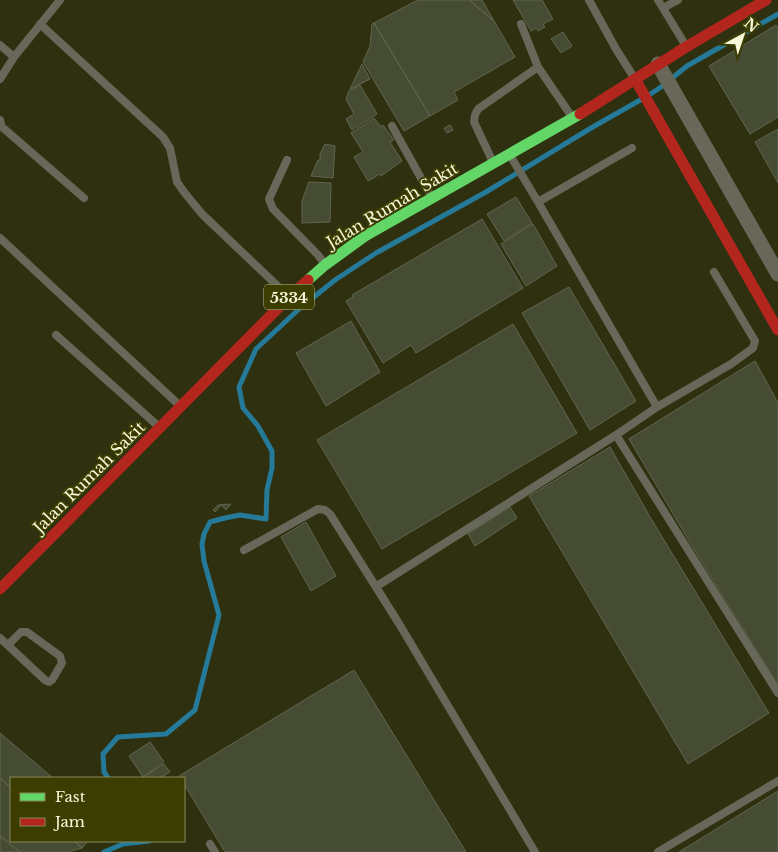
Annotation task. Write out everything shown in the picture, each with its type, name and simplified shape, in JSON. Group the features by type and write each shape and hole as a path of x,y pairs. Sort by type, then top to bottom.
{"main road":[{"name":"Jalan Rumah Sakit","path":"0,589 290,297 325,265 365,236 432,198 494,164 512,160 573,118 658,64 766,0"},
{"path":"635,79 778,330"}],"street":[{"path":"658,64 778,274"}],"lane":[{"path":"0,79 14,57 60,0"},
{"path":"589,0 635,79"},
{"path":"658,0 686,47"},
{"path":"663,8 678,0"},
{"path":"40,24 163,137 170,148 177,182 190,200 202,214 290,297"},
{"path":"521,24 538,67 573,118"},
{"path":"0,45 14,57"},
{"path":"494,164 474,122 475,115 478,109 538,67"},
{"path":"0,120 2,127 84,198"},
{"path":"392,126 432,198"},
{"path":"538,202 632,148"},
{"path":"287,160 269,199 273,209 318,255 325,265"},
{"path":"512,160 657,407"},
{"path":"0,238 181,407"},
{"path":"376,586 616,435 657,407 731,364 753,348 755,341 714,272"},
{"path":"56,335 161,428"},
{"path":"616,435 778,694"},
{"path":"244,550 318,509 325,510 330,514 376,586 535,852"},
{"path":"0,638 48,682 52,680 62,663 60,656 27,632 21,632 8,645"},
{"path":"658,852 778,781"},
{"path":"210,844 214,852"}],"building":[{"path":"418,0 469,0 494,21 515,57 454,92 458,100 430,116 374,23"},
{"path":"469,0 482,0 494,21"},
{"path":"513,0 542,0 553,19 543,24 545,27 538,31 536,28 531,31"},
{"path":"374,23 430,116 404,131 363,62 370,46 372,24"},
{"path":"776,25 778,28 778,117 750,134 709,66"},
{"path":"563,32 572,46 561,53 551,39"},
{"path":"362,64 370,79 350,89"},
{"path":"360,85 377,114 352,130 346,119 354,114 346,99 349,91"},
{"path":"374,118 381,127 383,125 394,140 390,142 402,161 381,176 380,174 368,181 354,157 363,152 351,133"},
{"path":"450,125 453,130 447,133 444,128"},
{"path":"778,129 778,183 755,142"},
{"path":"325,144 335,146 333,178 311,176 318,160 320,160 320,154"},
{"path":"309,182 331,183 330,222 302,223 302,201"},
{"path":"516,197 532,223 504,241 487,214"},
{"path":"482,219 523,288 416,353 411,345 383,363 346,301 353,297 352,295"},
{"path":"533,224 557,266 526,286 501,244"},
{"path":"569,287 636,401 590,430 522,313"},
{"path":"351,321 380,372 326,406 296,353"},
{"path":"513,324 577,433 382,549 317,440"},
{"path":"755,361 778,403 778,685 692,546 629,439"},
{"path":"610,447 653,522 769,713 688,764 529,496"},
{"path":"231,504 226,510 221,505 215,512 213,510 218,505"},
{"path":"510,507 517,518 475,546 468,534"},
{"path":"306,522 336,576 311,591 281,537"},
{"path":"354,670 466,852 225,852 185,786 185,777 179,776"},
{"path":"0,733 52,777 10,777 10,787 0,778"},
{"path":"150,742 164,762 143,777 129,756"},
{"path":"164,764 170,772 162,777 145,776"},
{"path":"0,778 10,787 10,842 75,842 82,848 68,852 20,852 0,836"},
{"path":"778,791 778,852 679,852"},
{"path":"0,836 20,852 0,852"},
{"path":"75,842 87,842 82,848"}],"waterway":[{"path":"649,95 687,66 778,14"},
{"path":"107,777 104,772 103,754 118,737 166,734 195,710 219,615 204,561 202,544 204,534 210,522 240,515 266,519 267,490 272,468 272,451 258,426 243,408 239,387 256,349 299,309 335,280 376,253 486,192 642,99"},
{"path":"104,852 123,844 140,842"}],"traffic: fast":[{"path":"308,280 365,236 580,114"}],"traffic: jam":[{"path":"580,114 686,47 766,0"},
{"path":"635,79 778,330"},
{"path":"0,589 308,280"}]}
